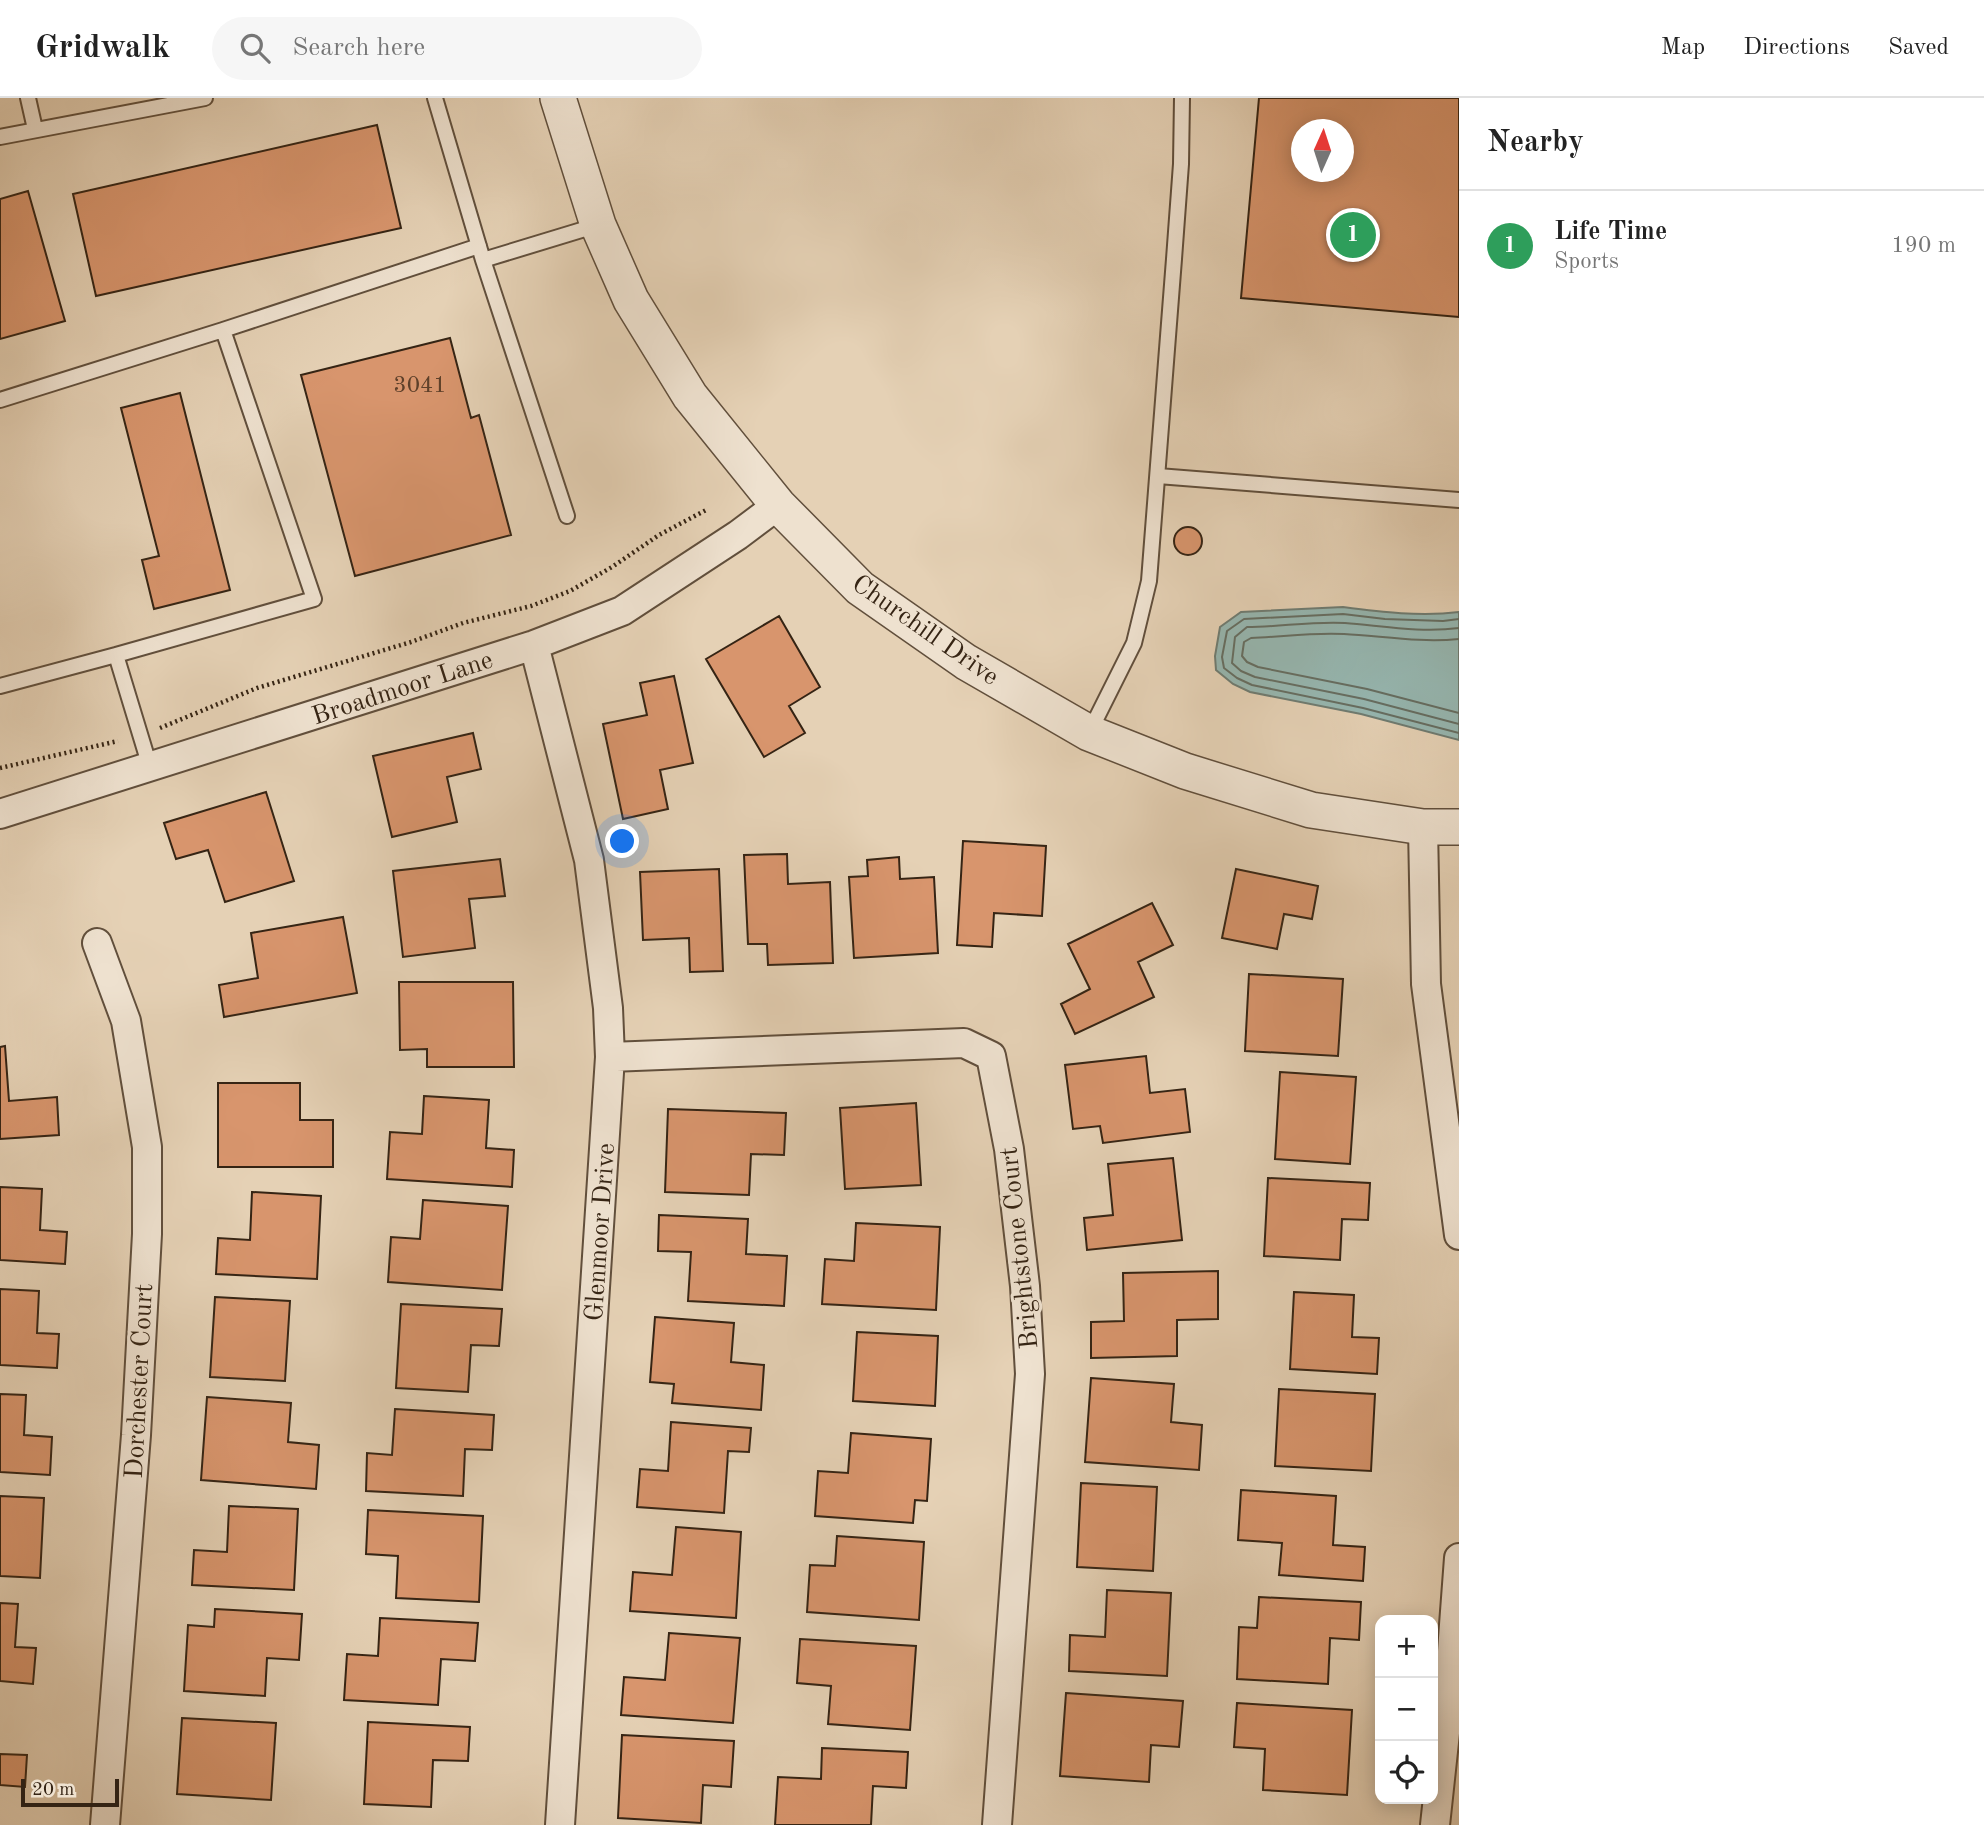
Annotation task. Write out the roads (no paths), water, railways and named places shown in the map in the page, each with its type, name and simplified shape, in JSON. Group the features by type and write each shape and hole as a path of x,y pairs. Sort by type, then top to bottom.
{"street":[{"name":"Churchill Drive","path":"558,98 598,225 631,300 690,396 778,505 860,589 966,662 1089,733 1185,771 1311,810 1423,827 1459,827"},
{"name":"Broadmoor Lane","path":"0,814 534,645 622,611 738,535 778,505"},
{"name":"Glenmoor Drive","path":"534,645 589,860 608,1008 610,1057 560,1825"},
{"path":"1423,827 1426,984 1459,1235"},
{"name":"Dorchester Court","path":"97,943 126,1021 147,1147 147,1234 136,1435 105,1825"},
{"name":"Brightstone Court","path":"610,1057 964,1043 991,1056 1009,1149 1025,1286 1030,1374 997,1825"},
{"path":"1434,1825 1448,1705 1459,1558"}],"lane":[{"path":"28,98 34,128"},
{"path":"0,137 34,128 205,98"},
{"path":"435,98 481,253 567,516"},
{"path":"1089,733 1133,643 1149,581 1181,164 1182,98"},
{"path":"0,400 481,253 598,225"},
{"path":"0,686 314,598 223,330"},
{"path":"1158,475 1459,500"},
{"path":"116,655 150,768"}],"water":[{"path":"1343,607 1416,614 1459,612 1459,740 1361,714 1250,692 1233,684 1216,670 1215,656 1220,627 1241,612"}],"place":[{"name":"Life Time","path":"1353,235"}]}
